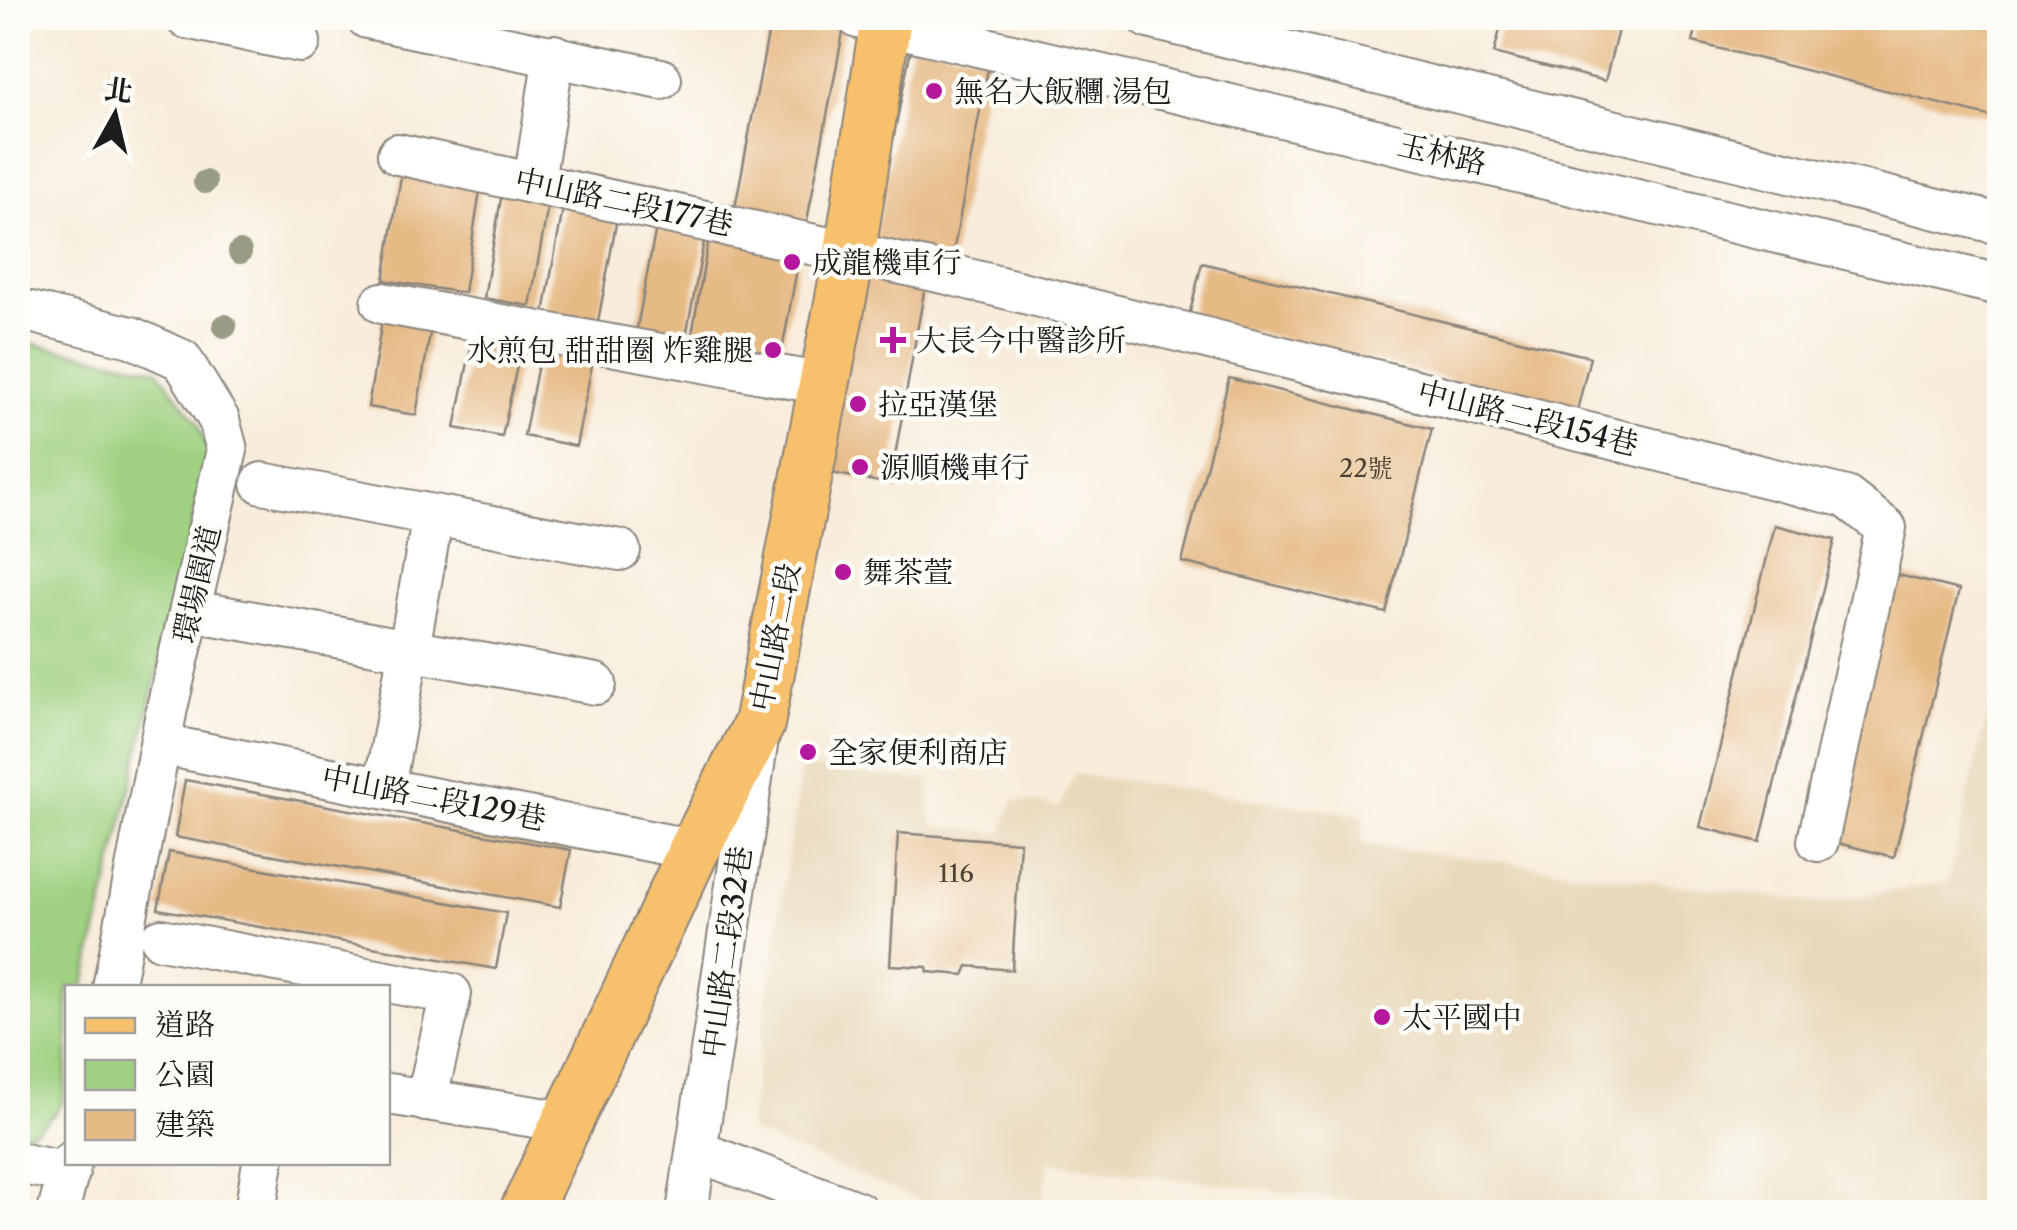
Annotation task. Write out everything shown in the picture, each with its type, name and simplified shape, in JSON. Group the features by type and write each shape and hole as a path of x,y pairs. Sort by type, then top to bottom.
{"main road":[{"name":"中山路二段","path":"525,1212 694,850 759,724 850,251 876,20"}],"street":[{"path":"186,18 300,42"},
{"path":"367,18 661,78"},
{"path":"1149,18 2000,224"},
{"name":"玉林路","path":"876,20 2000,285"},
{"path":"534,182 554,55"},
{"name":"中山路二段177巷","path":"398,154 850,251"},
{"name":"中山路二段154巷","path":"850,251 1846,497 1886,528 1818,841"},
{"path":"382,303 823,384"},
{"name":"環場園道","path":"18,309 131,337 182,360 220,420 227,450 167,708 114,985"},
{"path":"262,483 620,550"},
{"path":"384,788 433,515"},
{"path":"215,615 596,684"},
{"name":"中山路二段32巷","path":"687,1212 765,691"},
{"name":"中山路二段129巷","path":"174,746 694,850"},
{"path":"161,939 451,994 407,1098 567,1122"},
{"path":"696,1152 858,1212"},
{"path":"18,1163 70,1168 58,1212"},
{"path":"255,1212 263,1165"}],"shaded area":[{"name":"太平國中","path":"1999,665 1999,1212 1458,1212 1353,1202 1048,1161 1042,1212 950,1212 748,1131 801,767 929,781 932,825 1002,833 1014,800 1060,807 1074,774 1364,815 1362,844 1819,903 1948,882"}],"green space":[{"path":"18,341 157,369 198,423 209,454 84,985 65,985 64,1095 48,1120 18,1137"}],"building":[{"path":"771,18 844,27 806,226 734,213"},
{"path":"1503,18 1621,18 1605,81 1494,53"},
{"path":"1699,18 2000,19 2000,119 1693,42"},
{"path":"912,43 990,58 951,263 872,248"},
{"path":"403,164 482,178 464,293 384,280"},
{"path":"504,181 551,189 530,306 484,298"},
{"path":"566,192 620,202 598,322 544,313"},
{"path":"659,211 708,220 685,342 636,333"},
{"path":"710,231 801,247 781,356 691,340"},
{"path":"1202,263 1590,357 1577,411 1189,316"},
{"path":"857,268 926,281 890,484 821,471"},
{"path":"384,308 433,316 416,415 368,407"},
{"path":"475,327 523,337 502,437 455,428"},
{"path":"543,339 595,350 576,446 524,436"},
{"path":"1229,378 1432,429 1386,613 1182,562"},
{"path":"1775,525 1835,540 1760,842 1700,827"},
{"path":"1890,573 1959,590 1894,857 1825,840"},
{"path":"185,780 571,850 560,907 175,837"},
{"path":"898,833 1020,842 1012,970 968,966 964,975 890,965"},
{"path":"169,852 506,913 496,969 158,909"}],"place":[{"name":"無名大飯糰 湯包","path":"934,91"},
{"name":"成龍機車行","path":"792,262"},
{"name":"大長今中醫診所","path":"893,340"},
{"name":"水煎包 甜甜圈 炸雞腿","path":"773,350"},
{"name":"拉亞漢堡","path":"858,404"},
{"name":"源順機車行","path":"860,467"},
{"name":"舞茶萱","path":"843,572"},
{"name":"全家便利商店","path":"808,752"},
{"name":"太平國中","path":"1382,1017"}]}
